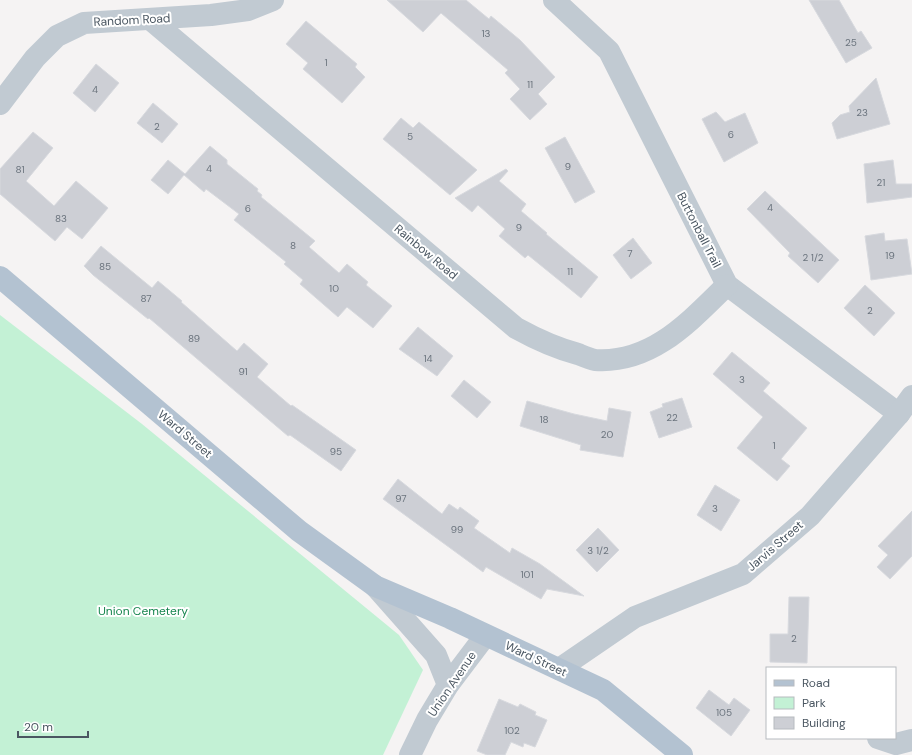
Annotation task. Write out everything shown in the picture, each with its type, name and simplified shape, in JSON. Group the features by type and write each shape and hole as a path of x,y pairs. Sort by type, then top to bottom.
{"main road":[{"name":"Ward Street","path":"0,277 299,531 375,586 450,618 485,636 603,690 682,755"}],"street":[{"name":"Random Road","path":"0,104 35,58 57,36 84,23 150,19 248,10 273,0"},
{"name":"Buttonball Trail","path":"554,0 609,50 727,285 899,414"},
{"name":"Rainbow Road","path":"150,19 516,328 552,347 595,360 633,356 663,342 689,322 727,285"},
{"name":"Jarvis Street","path":"559,669 635,617 743,574 810,516 899,414 912,396"},
{"name":"Ward Street","path":"375,586 436,655 448,685"},
{"name":"Union Avenue","path":"410,755 427,720 448,685 485,636"},
{"path":"881,739 896,744 912,740"}],"green space":[{"name":"Union Cemetery","path":"0,315 142,424 399,635 423,670 383,755 0,755"}],"building":[{"path":"387,0 466,0 489,19 491,16 520,40 555,77 538,94 547,104 530,120 510,99 520,89 505,73 508,70 441,13 423,32"},
{"path":"809,0 839,0 858,33 861,31 872,48 846,63"},
{"path":"306,21 357,64 355,67 365,77 342,103 303,69 308,63 286,44"},
{"path":"96,64 119,83 95,112 73,93"},
{"path":"876,78 890,124 837,139 832,123 840,115 850,112 849,106"},
{"path":"153,103 178,124 162,143 137,123"},
{"path":"716,112 725,122 745,113 758,143 724,162 702,119"},
{"path":"401,118 413,128 419,122 477,170 450,195 383,139"},
{"path":"33,132 53,148 26,181 54,206 76,181 108,208 82,239 67,227 55,241 0,194 0,169"},
{"path":"565,137 595,192 575,203 545,148"},
{"path":"210,146 227,160 227,164 258,189 257,191 262,195 261,197 315,241 309,247 339,273 347,264 368,282 366,285 392,306 373,328 347,307 338,317 300,284 303,280 284,264 286,262 234,220 239,214 206,189 204,192 184,175 168,194 151,180 168,160 185,174"},
{"path":"893,160 896,184 912,184 912,197 867,203 864,164"},
{"path":"506,169 508,171 499,181 526,204 521,211 598,277 581,298 528,255 525,258 499,236 505,229 478,205 472,212 455,198"},
{"path":"765,191 839,260 818,283 788,256 790,253 747,209"},
{"path":"884,233 885,241 907,239 912,274 871,280 865,236"},
{"path":"633,238 652,263 631,279 613,255"},
{"path":"101,246 152,288 158,281 237,351 244,343 268,364 257,377 291,406 292,405 356,450 341,471 290,435 288,436 149,318 148,319 93,275 84,266"},
{"path":"865,285 895,313 874,336 844,308"},
{"path":"418,327 453,356 437,376 399,349"},
{"path":"732,352 770,383 763,391 807,428 781,459 790,466 777,481 737,448 763,417 713,374"},
{"path":"464,380 491,402 477,418 451,396"},
{"path":"682,398 692,427 659,438 650,412 663,407 662,404"},
{"path":"527,401 574,414 607,421 609,408 631,412 623,457 580,450 581,445 520,426"},
{"path":"398,479 442,514 449,504 458,510 460,507 479,521 474,528 510,553 512,548 540,564 584,596 547,589 541,599 486,567 483,572 383,499"},
{"path":"715,485 740,500 721,531 697,515"},
{"path":"912,511 912,556 890,579 877,567 888,555 878,546"},
{"path":"598,528 619,550 597,572 576,550"},
{"path":"789,597 809,597 807,663 770,662 770,634 788,634"},
{"path":"709,690 729,705 734,698 750,710 731,736 696,708"},
{"path":"499,699 518,707 520,704 536,712 535,715 547,720 535,747 524,743 523,747 511,742 505,755 487,755 477,751"}]}
